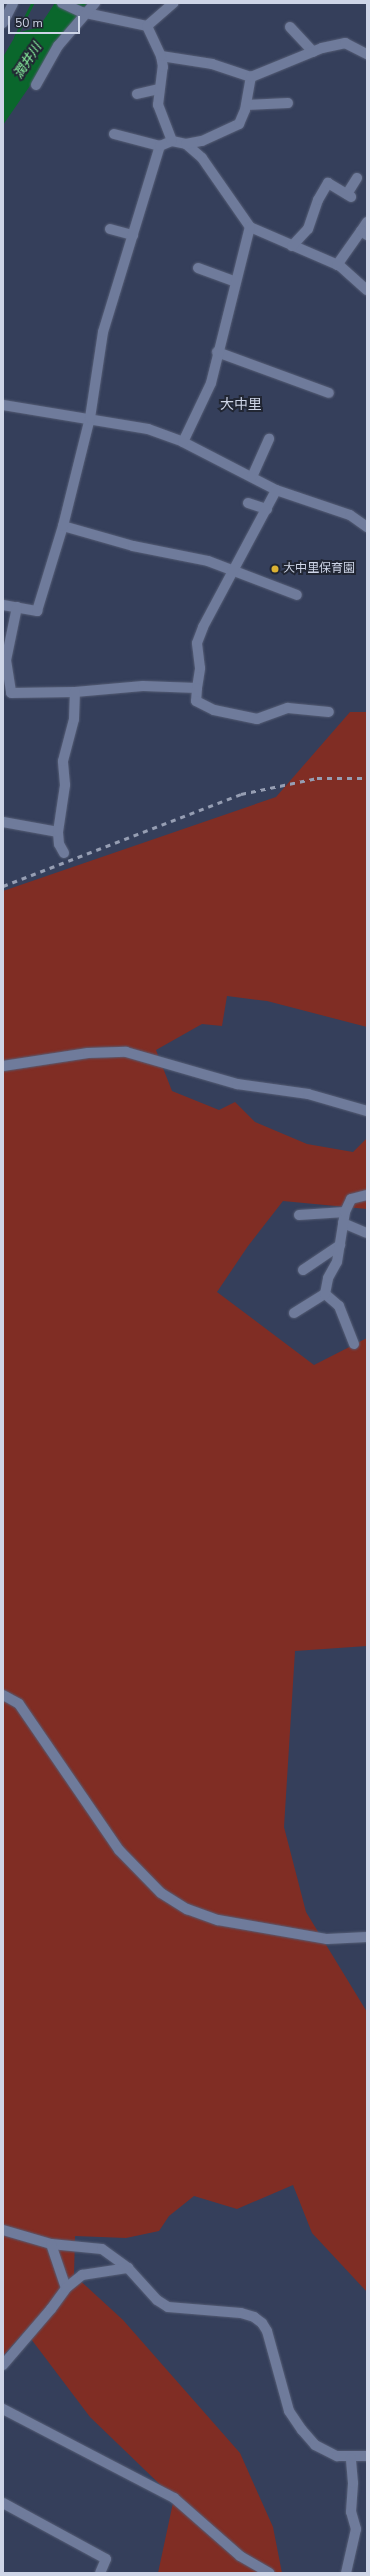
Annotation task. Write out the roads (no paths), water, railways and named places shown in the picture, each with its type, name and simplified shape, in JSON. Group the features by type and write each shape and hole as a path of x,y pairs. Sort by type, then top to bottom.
{"street":[{"path":"3,23 13,3"},
{"path":"62,3 85,12 147,26"},
{"path":"36,85 58,46 85,12 95,3"},
{"path":"147,26 173,3"},
{"path":"147,26 161,56 163,67 158,105 161,118 172,141"},
{"path":"290,27 313,52"},
{"path":"161,56 212,64 252,77 313,52 345,43 367,54"},
{"path":"114,134 160,146 172,141 186,144 202,141 240,124 252,77"},
{"path":"138,94 159,89"},
{"path":"246,105 288,103"},
{"path":"186,144 202,158 250,227 337,265 367,290"},
{"path":"3,605 37,611 63,526 90,418 100,344 160,146"},
{"path":"292,246 308,229 318,200 328,183 349,195 357,178"},
{"path":"184,442 211,383 217,352 250,227"},
{"path":"110,229 132,235"},
{"path":"337,265 365,229"},
{"path":"198,268 236,282"},
{"path":"217,352 329,393"},
{"path":"3,405 90,418 148,429 184,442 276,490 350,515 367,527"},
{"path":"252,477 268,439"},
{"path":"276,490 234,572 203,627 198,643 200,668 196,701 214,710 257,719 288,708 329,712"},
{"path":"248,503 266,509"},
{"path":"63,526 134,546 208,561 297,595"},
{"path":"17,607 6,660 11,693 75,692 143,686 198,688"},
{"path":"64,853 59,844 58,832 65,785 63,761 74,719 75,692"},
{"path":"3,822 58,832"},
{"path":"3,1066 88,1053 126,1052 237,1084 308,1094 367,1111"},
{"path":"294,1313 325,1294 328,1278 337,1262 345,1212 351,1199 367,1195"},
{"path":"299,1215 345,1212"},
{"path":"343,1223 366,1233"},
{"path":"303,1270 340,1246"},
{"path":"325,1294 339,1306 354,1344"},
{"path":"3,1695 19,1704 119,1850 143,1877 167,1897 186,1909 218,1920 327,1939 367,1937"},
{"path":"3,2230 51,2244 102,2249 128,2268 156,2300 168,2307 241,2313 254,2316 262,2323 290,2412 302,2430 315,2445 337,2456 351,2458 367,2456"},
{"path":"51,2244 66,2288"},
{"path":"3,2365 51,2309 66,2288 82,2275 128,2268"},
{"path":"3,2409 174,2498 240,2556 270,2573"},
{"path":"346,2573 356,2529 351,2512 353,2483 351,2458"},
{"path":"3,2503 106,2559 100,2573"}],"water":[{"name":"潤井川","path":"55,3 87,3 3,125 3,57 17,33 39,27"}],"waterway":[{"path":"15,37 32,3"}],"railway":[{"path":"3,886 241,794 317,778 367,778"}],"place":[{"name":"大中里保育園","path":"275,569"}],"district":[{"name":"大中里","path":"241,405"}]}
